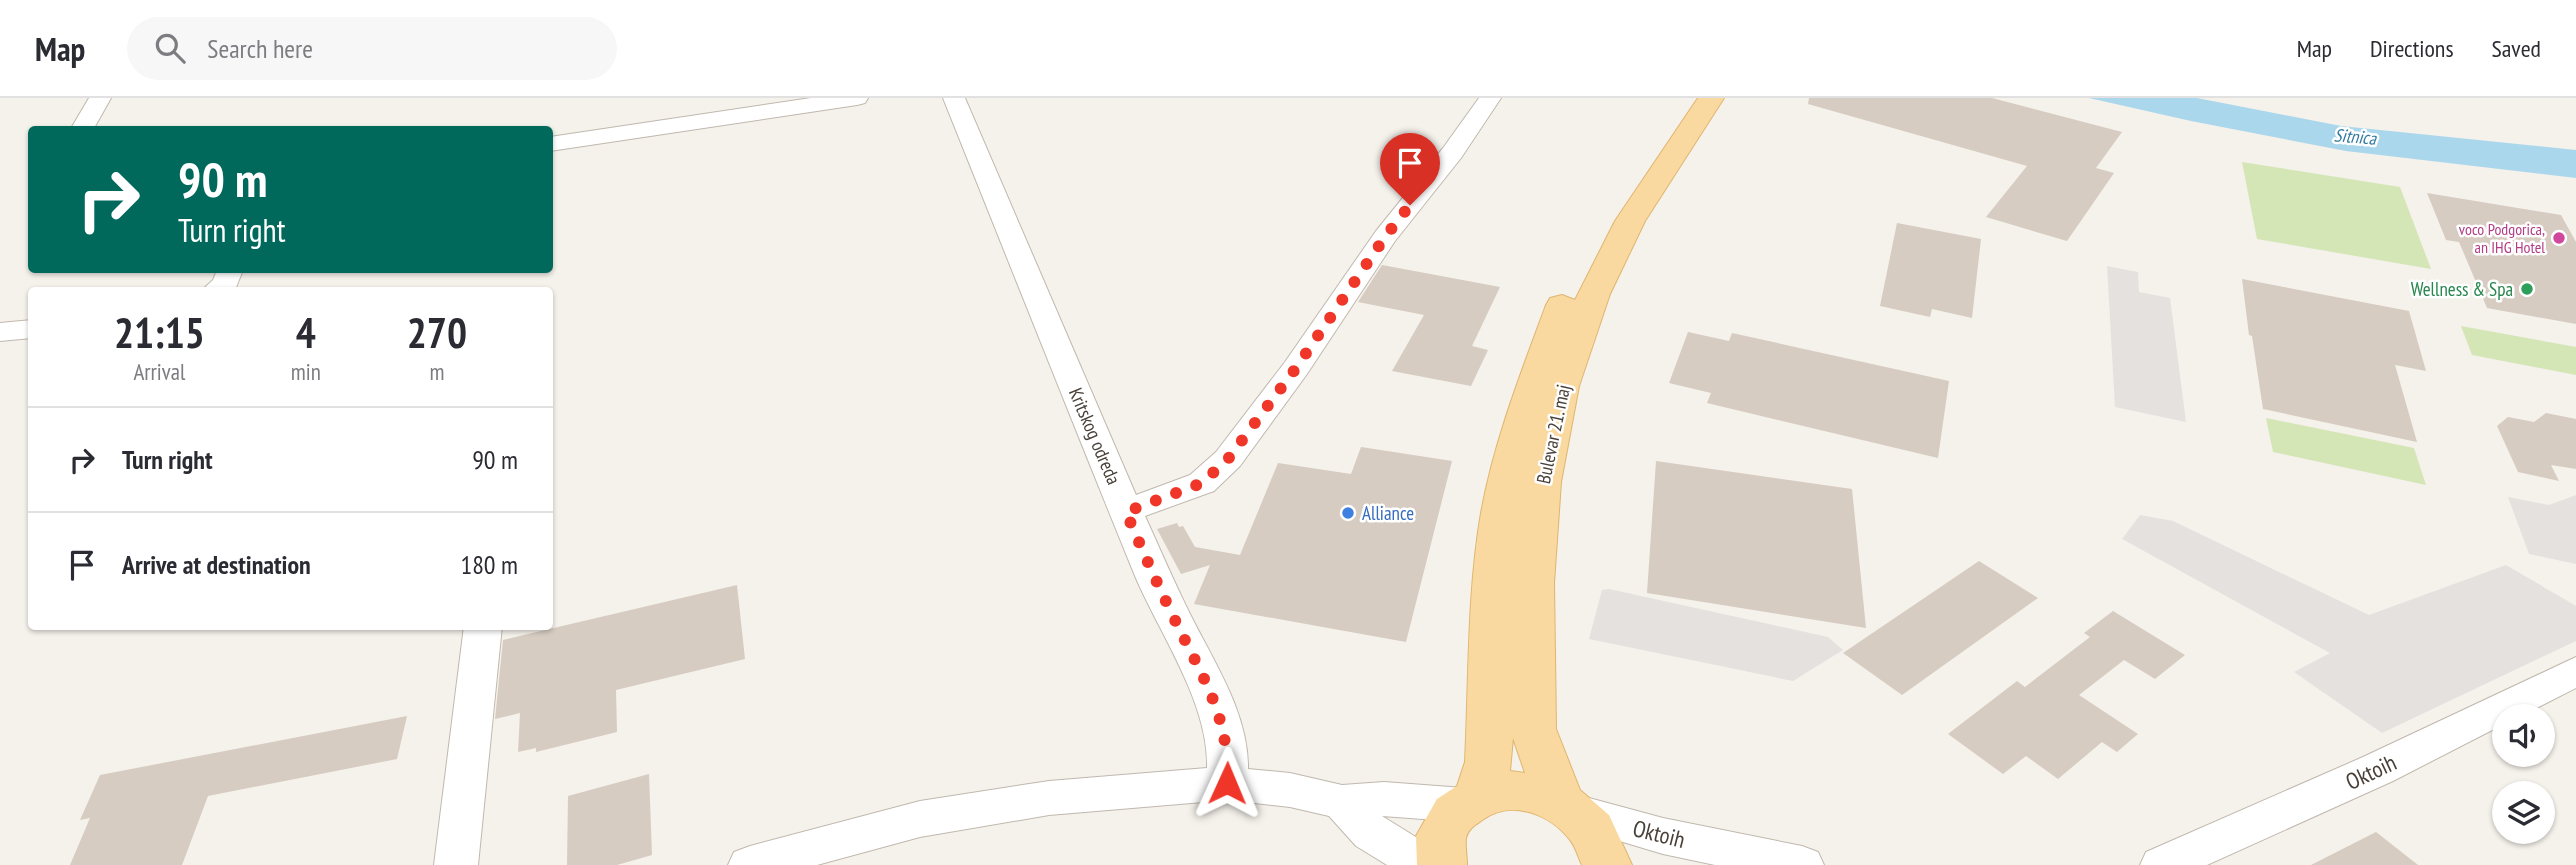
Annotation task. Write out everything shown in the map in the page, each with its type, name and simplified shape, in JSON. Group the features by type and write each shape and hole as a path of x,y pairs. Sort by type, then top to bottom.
{"main road":[{"name":"Bulevar 21. maj","path":"1442,865 1439,856 1442,835 1452,816 1470,801 1489,762 1495,577 1501,513 1525,411 1561,306 1590,246 1616,200 1683,98"},
{"name":"Bulevar 21. maj","path":"1607,865 1602,845 1591,827 1569,807 1533,729 1531,699 1538,514 1547,450 1576,340 1607,263 1634,214 1711,98"},
{"path":"1470,801 1496,791 1518,790 1569,807"}],"street":[{"path":"83,126 100,98"},
{"path":"553,144 857,98"},
{"name":"Kritskog odreda","path":"954,98 1155,580 1221,719 1228,746 1227,783"},
{"path":"1126,512 1202,483 1228,459 1296,368 1385,237 1452,153 1490,98"},
{"path":"0,332 28,328"},
{"path":"456,865 483,630"},
{"name":"Oktoih","path":"2162,865 2378,769 2576,671"},
{"path":"750,865 920,818 1049,798 1227,783 1290,790 1342,802 1384,799 1470,801"},
{"path":"1342,802 1371,833 1424,865"},
{"name":"Oktoih","path":"1569,807 1662,836 1802,865"},
{"name":"Oktoih","path":"1688,865 1741,852"}],"green space":[{"path":"2242,162 2400,187 2431,269 2257,239"},
{"path":"2461,326 2576,347 2576,375 2472,355"},
{"path":"2266,418 2414,448 2426,485 2273,452"}],"shaded area":[{"path":"2107,266 2138,272 2139,292 2170,298 2186,422 2115,407"},
{"path":"2576,495 2576,564 2529,554 2508,497 2549,505"},
{"path":"2140,515 2173,521 2369,615 2506,565 2576,606 2576,641 2382,733 2294,672 2330,653 2122,539"},
{"path":"1609,589 1828,637 1843,650 1793,681 1589,639 1602,590"}],"water":[{"name":"Sitnica","path":"2089,98 2197,98 2341,126 2576,150 2576,178 2346,151"}],"building":[{"path":"1809,98 1992,98 2122,132 2096,168 2114,173 2067,241 1986,217 2027,166 1808,104"},
{"path":"2427,193 2561,215 2576,242 2576,324 2487,308 2459,242 2446,240"},
{"path":"1897,223 1981,239 1972,318 1932,309 1930,317 1880,306"},
{"path":"1382,265 1500,287 1472,346 1488,350 1471,386 1392,371 1424,315 1358,302"},
{"path":"2242,279 2409,311 2426,371 2395,365 2417,442 2263,409"},
{"path":"1688,332 1729,341 1732,333 1949,381 1938,458 1707,403 1711,393 1669,383"},
{"path":"2546,413 2576,419 2576,469 2551,465 2559,481 2518,472 2497,426 2508,417 2534,422"},
{"name":"Alliance","path":"1361,447 1452,461 1406,642 1194,604 1210,565 1181,574 1157,529 1177,523 1179,527 1183,526 1195,547 1240,555 1278,463 1351,474"},
{"path":"1656,461 1852,489 1866,628 1647,593"},
{"path":"1979,561 2038,598 1902,695 1843,653"},
{"path":"737,585 745,659 616,690 617,732 536,752 536,748 518,752 520,713 495,719 503,640"},
{"path":"2113,611 2185,655 2155,679 2124,660 2079,695 2138,734 2117,752 2102,742 2058,779 2026,756 2003,774 1948,734 2017,681 2025,687 2090,637 2084,633"},
{"path":"407,716 397,759 208,796 182,865 70,865 90,818 80,820 100,775"},
{"path":"649,774 652,855 617,865 567,865 568,796"},
{"path":"2376,832 2418,865 2311,865"}],"place":[{"name":"voco Podgorica, an IHG Hotel","path":"2559,238"},
{"name":"Wellness & Spa","path":"2527,289"},
{"name":"Alliance","path":"1348,513"}],"route":[{"path":"1227,783 1228,746 1221,719 1126,512 1202,483 1228,459 1296,368 1385,237 1410,205"}]}
